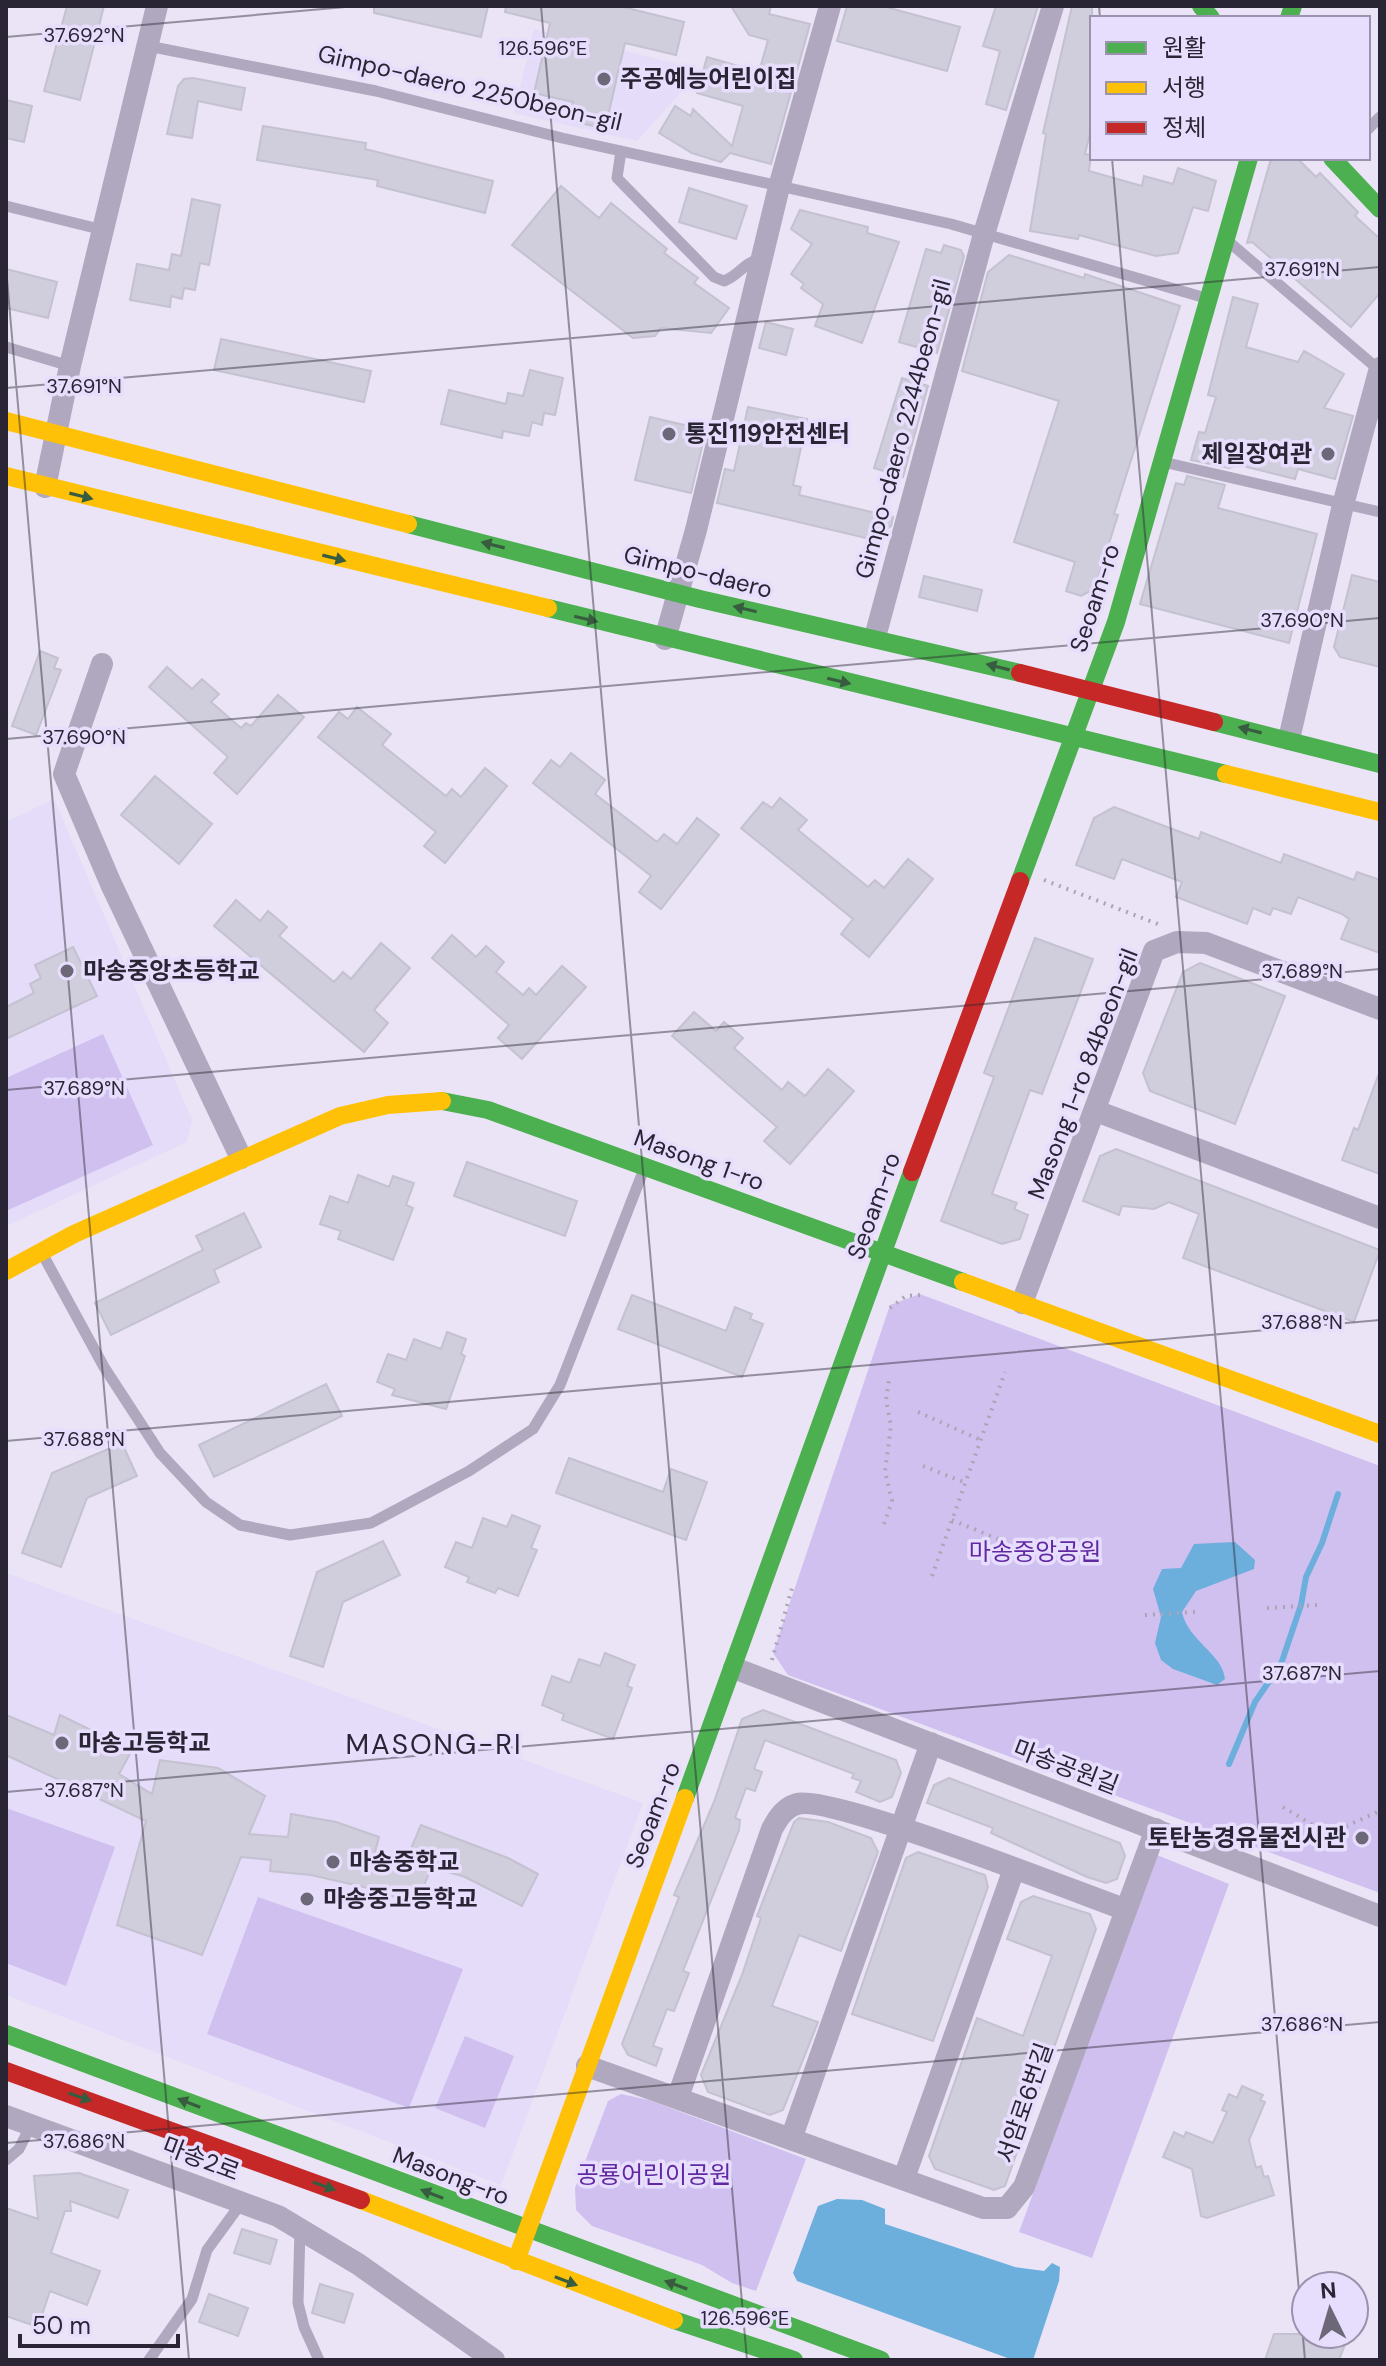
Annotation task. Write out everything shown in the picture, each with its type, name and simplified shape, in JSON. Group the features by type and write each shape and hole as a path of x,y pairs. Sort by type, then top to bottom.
{"street":[{"path":"45,487 70,366 157,6"},
{"path":"665,639 696,530 760,259 830,6"},
{"name":"Gimpo-daero 2244beon-gil","path":"875,637 984,234 1053,6"},
{"name":"Seoam-ro","path":"516,2261 611,1993 734,1668 882,1252 1025,873 1088,690 1116,622 1248,160"},
{"path":"1337,160 1380,209"},
{"path":"1289,739 1343,505 1379,369"},
{"name":"Gimpo-daero","path":"6,421 676,593 875,637 1380,764"},
{"path":"6,476 1380,812"},
{"path":"102,664 64,774 111,884 241,1158"},
{"name":"Masong 1-ro 84beon-gil","path":"1022,1303 1154,951 1164,944 1206,943 1380,1009"},
{"name":"Masong 1-ro","path":"6,1271 41,1250 340,1116 388,1105 445,1101 488,1110 1380,1434"},
{"path":"1096,1111 1380,1218"},
{"name":"마송공원길","path":"734,1668 1380,1916"},
{"path":"791,2139 931,1743"},
{"path":"678,2097 772,1829 781,1813 798,1803 822,1804 901,1828 1124,1909"},
{"name":"서암로6번길","path":"587,2066 983,2208 1007,2208 1017,2199 1156,1829"},
{"path":"904,2178 1014,1869"},
{"name":"Masong-ro","path":"6,2034 881,2360"},
{"path":"6,2071 424,2223 632,2306 794,2360"},
{"name":"마송2로","path":"6,2116 242,2202 300,2229 419,2305 494,2360"}],"lane":[{"name":"Gimpo-daero 2250beon-gil","path":"148,46 362,88 984,234"},
{"path":"621,151 617,178 714,277 724,281 733,278 745,262 760,259"},
{"path":"6,206 104,230"},
{"path":"984,234 1210,299"},
{"path":"1227,241 1379,369"},
{"path":"6,347 70,366"},
{"path":"1163,462 1380,512"},
{"path":"41,1250 104,1367 160,1453 206,1502 240,1525 290,1535 371,1523 469,1471 533,1429 560,1385 645,1166"},
{"path":"6,2160 19,2149 31,2125"},
{"name":"마송2로","path":"149,2360 192,2299 207,2250 242,2202"},
{"path":"300,2229 298,2303 304,2327 319,2360"}],"path":[{"path":"1025,873 1164,927"},
{"path":"885,1320 900,1298 925,1295"},
{"path":"932,1576 1005,1372"},
{"path":"884,1524 892,1501 885,1471 891,1426 886,1400 889,1380"},
{"path":"918,1412 981,1440"},
{"path":"923,1466 966,1483"},
{"path":"952,1520 1010,1544"},
{"path":"777,1667 772,1651 793,1584"},
{"path":"1267,1608 1319,1605"},
{"path":"1145,1615 1192,1612"},
{"path":"1283,1807 1328,1834 1380,1811"}],"shaded area":[{"name":"주공예능어린이집","path":"534,29 690,67 682,91 637,141 514,113"},
{"name":"마송중앙초등학교","path":"54,799 192,1120 187,1142 6,1226 6,822"},
{"name":"마송중고등학교","path":"6,1573 643,1803 501,2185 6,1995"}],"green space":[{"path":"103,1034 153,1145 6,1211 6,1078"},
{"name":"마송중앙공원","path":"920,1294 1380,1466 1380,1893 788,1675 773,1653 890,1305"},
{"path":"6,1808 115,1847 66,1986 6,1963"},
{"path":"1157,1855 1229,1884 1092,2258 1019,2232"},
{"path":"258,1897 463,1969 409,2108 207,2034"},
{"path":"465,2036 514,2056 485,2128 435,2108"},
{"name":"공룡어린이공원","path":"621,2094 649,2100 806,2159 756,2291 732,2283 702,2265 592,2226 576,2210 575,2188 608,2101"}],"water":[{"path":"1235,1542 1255,1560 1254,1569 1196,1591 1182,1612 1191,1631 1223,1670 1225,1679 1217,1685 1173,1669 1161,1660 1155,1643 1161,1617 1153,1589 1162,1569 1181,1568 1194,1544"},
{"path":"837,2199 862,2200 885,2209 885,2224 1015,2267 1044,2271 1052,2263 1060,2267 1059,2281 1033,2360 1013,2360 797,2281 793,2273 818,2206"}],"building":[{"path":"67,6 104,6 80,100 44,91"},
{"path":"374,6 488,6 481,37 374,13"},
{"path":"506,6 619,6 684,22 676,55 625,43 605,129 569,120 573,102 534,93 550,23 505,12"},
{"path":"731,6 771,6 769,14 810,24 771,164 730,153 721,162 692,153 659,133 675,106 691,116 693,109 732,146 743,106 697,93 707,57 759,72 768,40 749,35"},
{"path":"847,6 882,6 960,27 947,71 837,41"},
{"path":"996,6 1038,6 1006,110 986,104 1000,51 983,46"},
{"path":"1072,6 1092,6 1090,133 1085,154 1090,155 1089,171 1142,186 1144,176 1173,184 1178,168 1216,181 1208,211 1193,207 1178,253 1156,256 1079,235 1078,239 1030,231 1046,134 1043,133"},
{"path":"184,79 245,88 241,110 198,101 192,138 167,134 178,86"},
{"path":"6,100 32,106 24,142 6,138"},
{"path":"263,126 366,143 365,149 493,181 485,213 377,186 378,180 257,160"},
{"path":"1299,160 1316,177 1320,173 1358,212 1355,216 1380,239 1380,293 1351,327 1252,242 1247,243 1270,162"},
{"path":"561,186 599,218 611,203 667,249 664,253 698,278 694,283 729,308 711,333 661,328 655,336 633,338 512,245"},
{"path":"689,188 747,206 736,239 679,222"},
{"path":"192,199 220,205 209,265 200,263 195,290 184,288 182,299 171,296 170,307 130,300 137,264 169,270 172,254 181,256"},
{"path":"800,210 868,227 867,233 899,242 862,343 815,326 823,304 801,288 804,284 791,274 812,244 791,229"},
{"path":"944,245 961,250 964,256 937,353 899,342 926,249 941,253"},
{"path":"1009,255 1084,278 1085,274 1180,306 1114,514 1118,515 1100,572 1092,590 1081,596 1066,591 1075,562 1014,542 1059,401 962,371 988,272"},
{"path":"6,269 57,282 48,318 6,308"},
{"path":"1233,297 1258,304 1246,347 1298,362 1304,351 1344,374 1324,408 1353,416 1335,479 1298,469 1295,479 1239,465 1229,468 1191,460 1199,432 1205,433 1216,397 1208,395"},
{"path":"766,322 793,329 786,355 759,348"},
{"path":"221,339 371,371 364,402 214,370"},
{"path":"530,370 563,378 555,415 544,413 542,425 532,422 529,436 503,431 502,438 441,424 449,390 506,404 508,393 523,396"},
{"path":"902,378 928,386 903,477 874,468"},
{"path":"748,407 807,419 793,485 801,487 799,495 893,517 891,526 870,539 717,503 725,469 734,471"},
{"path":"650,417 706,430 691,493 635,480"},
{"path":"1187,476 1225,485 1218,508 1317,534 1289,643 1140,604 1176,483 1184,485"},
{"path":"1352,575 1380,582 1380,667 1340,657 1334,647"},
{"path":"924,576 982,590 977,611 919,597"},
{"path":"40,651 58,658 54,668 61,670 36,735 12,726"},
{"path":"167,667 192,689 202,679 219,694 211,702 241,728 246,723 251,726 278,695 304,717 237,794 214,773 228,757 149,687"},
{"path":"357,707 391,734 382,745 446,796 452,789 461,797 485,768 507,786 445,863 424,846 436,832 318,737 339,712 348,719"},
{"path":"571,753 605,780 595,794 657,842 664,834 677,844 697,818 719,835 661,909 639,892 651,876 533,783 551,760 560,767"},
{"path":"155,776 212,824 179,864 121,815"},
{"path":"780,798 807,820 798,830 868,887 875,880 884,888 908,859 933,879 869,957 841,934 853,919 741,828 763,802 772,808"},
{"path":"1114,807 1199,839 1201,832 1281,863 1284,854 1354,880 1357,872 1380,880 1380,953 1341,939 1349,919 1342,914 1298,897 1291,914 1273,908 1270,915 1253,908 1247,924 1176,897 1182,882 1122,859 1114,879 1076,865 1094,818"},
{"path":"236,900 260,921 268,911 287,927 279,936 334,982 343,972 351,979 381,943 410,968 374,1010 388,1023 364,1052 214,926"},
{"path":"452,935 476,957 486,946 504,962 496,972 523,995 529,988 536,995 562,966 586,987 522,1059 498,1038 509,1025 432,958"},
{"path":"1035,938 1093,959 1042,1094 1030,1090 992,1194 1017,1203 1014,1209 1028,1215 1020,1239 1002,1244 941,1221 994,1077 984,1073"},
{"name":"마송중앙초등학교","path":"73,947 97,996 6,1039 6,1007 34,993 30,984 41,978 35,965"},
{"path":"1200,963 1285,996 1235,1124 1150,1091 1143,1073 1183,972"},
{"path":"694,1012 716,1031 724,1022 743,1038 734,1048 782,1090 788,1082 805,1096 828,1069 854,1091 790,1164 764,1141 777,1127 672,1036"},
{"path":"1378,1076 1380,1174 1342,1160 1354,1128 1358,1130"},
{"path":"1116,1149 1380,1250 1354,1322 1183,1258 1199,1214 1169,1202 1154,1209 1122,1206 1119,1215 1083,1201 1100,1156"},
{"path":"467,1162 577,1201 565,1236 454,1196"},
{"path":"358,1175 389,1187 393,1176 414,1183 406,1205 413,1208 393,1260 338,1239 341,1231 320,1224 330,1196 348,1203"},
{"path":"244,1213 261,1247 214,1270 219,1282 111,1335 95,1303 203,1250 196,1236"},
{"path":"632,1295 726,1331 735,1307 752,1314 750,1319 763,1324 742,1377 618,1329"},
{"path":"447,1332 466,1339 461,1354 465,1356 446,1409 392,1395 395,1389 377,1382 388,1354 406,1360 414,1339 441,1349"},
{"path":"326,1384 342,1416 214,1477 199,1445"},
{"path":"122,1443 137,1476 87,1498 61,1567 22,1553 52,1473"},
{"path":"569,1458 663,1492 671,1469 707,1482 686,1540 556,1493"},
{"path":"512,1515 540,1526 531,1548 537,1550 518,1596 498,1588 495,1593 467,1582 469,1577 445,1567 456,1542 472,1548 483,1518 507,1527"},
{"path":"383,1541 400,1575 343,1602 323,1667 290,1656 317,1572"},
{"path":"605,1653 635,1665 627,1686 632,1688 613,1739 562,1720 564,1714 542,1705 552,1676 570,1683 579,1659 600,1666"},
{"path":"763,1710 896,1760 901,1773 892,1797 880,1802 856,1792 861,1781 852,1778 854,1774 765,1740 754,1769 762,1772 755,1791 746,1788 735,1818 740,1820 739,1830 683,1971 689,1973 674,2011 667,2009 653,2046 662,2049 656,2066 628,2055 622,2044 679,1897 674,1895 714,1802 742,1719"},
{"path":"6,1715 54,1735 60,1715 132,1750 119,1774 152,1794 160,1760 218,1768 265,1796 249,1834 288,1837 291,1814 336,1822 379,1837 374,1856 404,1865 421,1825 508,1858 538,1874 522,1906 465,1877 432,1867 415,1905 377,1890 311,1875 270,1871 271,1860 241,1857 202,1955 117,1925 146,1821 6,1755"},
{"path":"949,1778 1120,1843 1125,1856 1117,1879 1106,1883 1087,1877 991,1833 993,1828 927,1803 934,1785"},
{"path":"799,1818 828,1822 871,1838 878,1852 841,1951 799,1935 772,2006 818,2022 783,2110 770,2115 708,2092 701,2075 742,1975 761,1918 757,1916 794,1822"},
{"path":"918,1852 985,1875 988,1887 933,2041 852,2014 906,1858"},
{"path":"1033,1896 1090,1914 1096,1929 1005,2186 994,2190 935,2169 929,2156 977,2018 1023,2036 1052,1956 1007,1939 1021,1902"},
{"path":"1242,2086 1263,2095 1260,2100 1265,2102 1249,2140 1256,2168 1261,2166 1264,2177 1268,2176 1274,2195 1207,2218 1201,2216 1192,2169 1163,2157 1174,2132 1184,2137 1186,2132 1213,2143 1227,2112 1222,2110 1229,2094 1237,2098"},
{"path":"79,2173 128,2190 118,2218 70,2201 71,2211 65,2211 51,2253 100,2271 87,2305 50,2291 38,2327 6,2316 6,2208 38,2219 34,2176"},
{"path":"242,2229 277,2240 270,2264 234,2253"},
{"path":"320,2284 353,2294 344,2323 312,2313"},
{"path":"209,2294 248,2308 238,2336 199,2322"},
{"path":"1274,2334 1290,2334 1290,2350 1343,2350 1339,2360 1265,2360"}],"waterway":[{"path":"1229,1764 1255,1702 1281,1664 1301,1605 1306,1577 1322,1543 1338,1494"}],"traffic: fast":[{"path":"1201,6 1209,16"},
{"path":"1290,16 1293,6"},
{"path":"1020,881 1116,622 1248,160"},
{"path":"1334,160 1380,209"},
{"path":"408,524 700,599 1020,673"},
{"path":"548,608 1226,774"},
{"path":"1214,722 1380,764"},
{"path":"442,1101 488,1110 963,1282"},
{"path":"685,1798 912,1172"},
{"path":"6,2034 881,2360"},
{"path":"674,2320 794,2360"}],"traffic: slow":[{"path":"6,421 408,524"},
{"path":"6,476 548,608"},
{"path":"1226,774 1380,812"},
{"path":"6,1271 74,1234 340,1116 388,1105 442,1101"},
{"path":"963,1282 1380,1434"},
{"path":"516,2261 685,1798"},
{"path":"361,2200 674,2320"}],"traffic: jam":[{"path":"1020,673 1214,722"},
{"path":"912,1172 1020,881"},
{"path":"6,2071 361,2200"}],"place":[{"name":"주공예능어린이집","path":"604,79"},
{"name":"통진119안전센터","path":"669,434"},
{"name":"제일장여관","path":"1328,454"},
{"name":"마송중앙초등학교","path":"67,971"},
{"name":"마송고등학교","path":"62,1743"},
{"name":"토탄농경유물전시관","path":"1362,1838"},
{"name":"마송중학교","path":"333,1862"},
{"name":"마송중고등학교","path":"307,1899"}],"district":[{"name":"MASONG-RI","path":"434,1744"}]}
